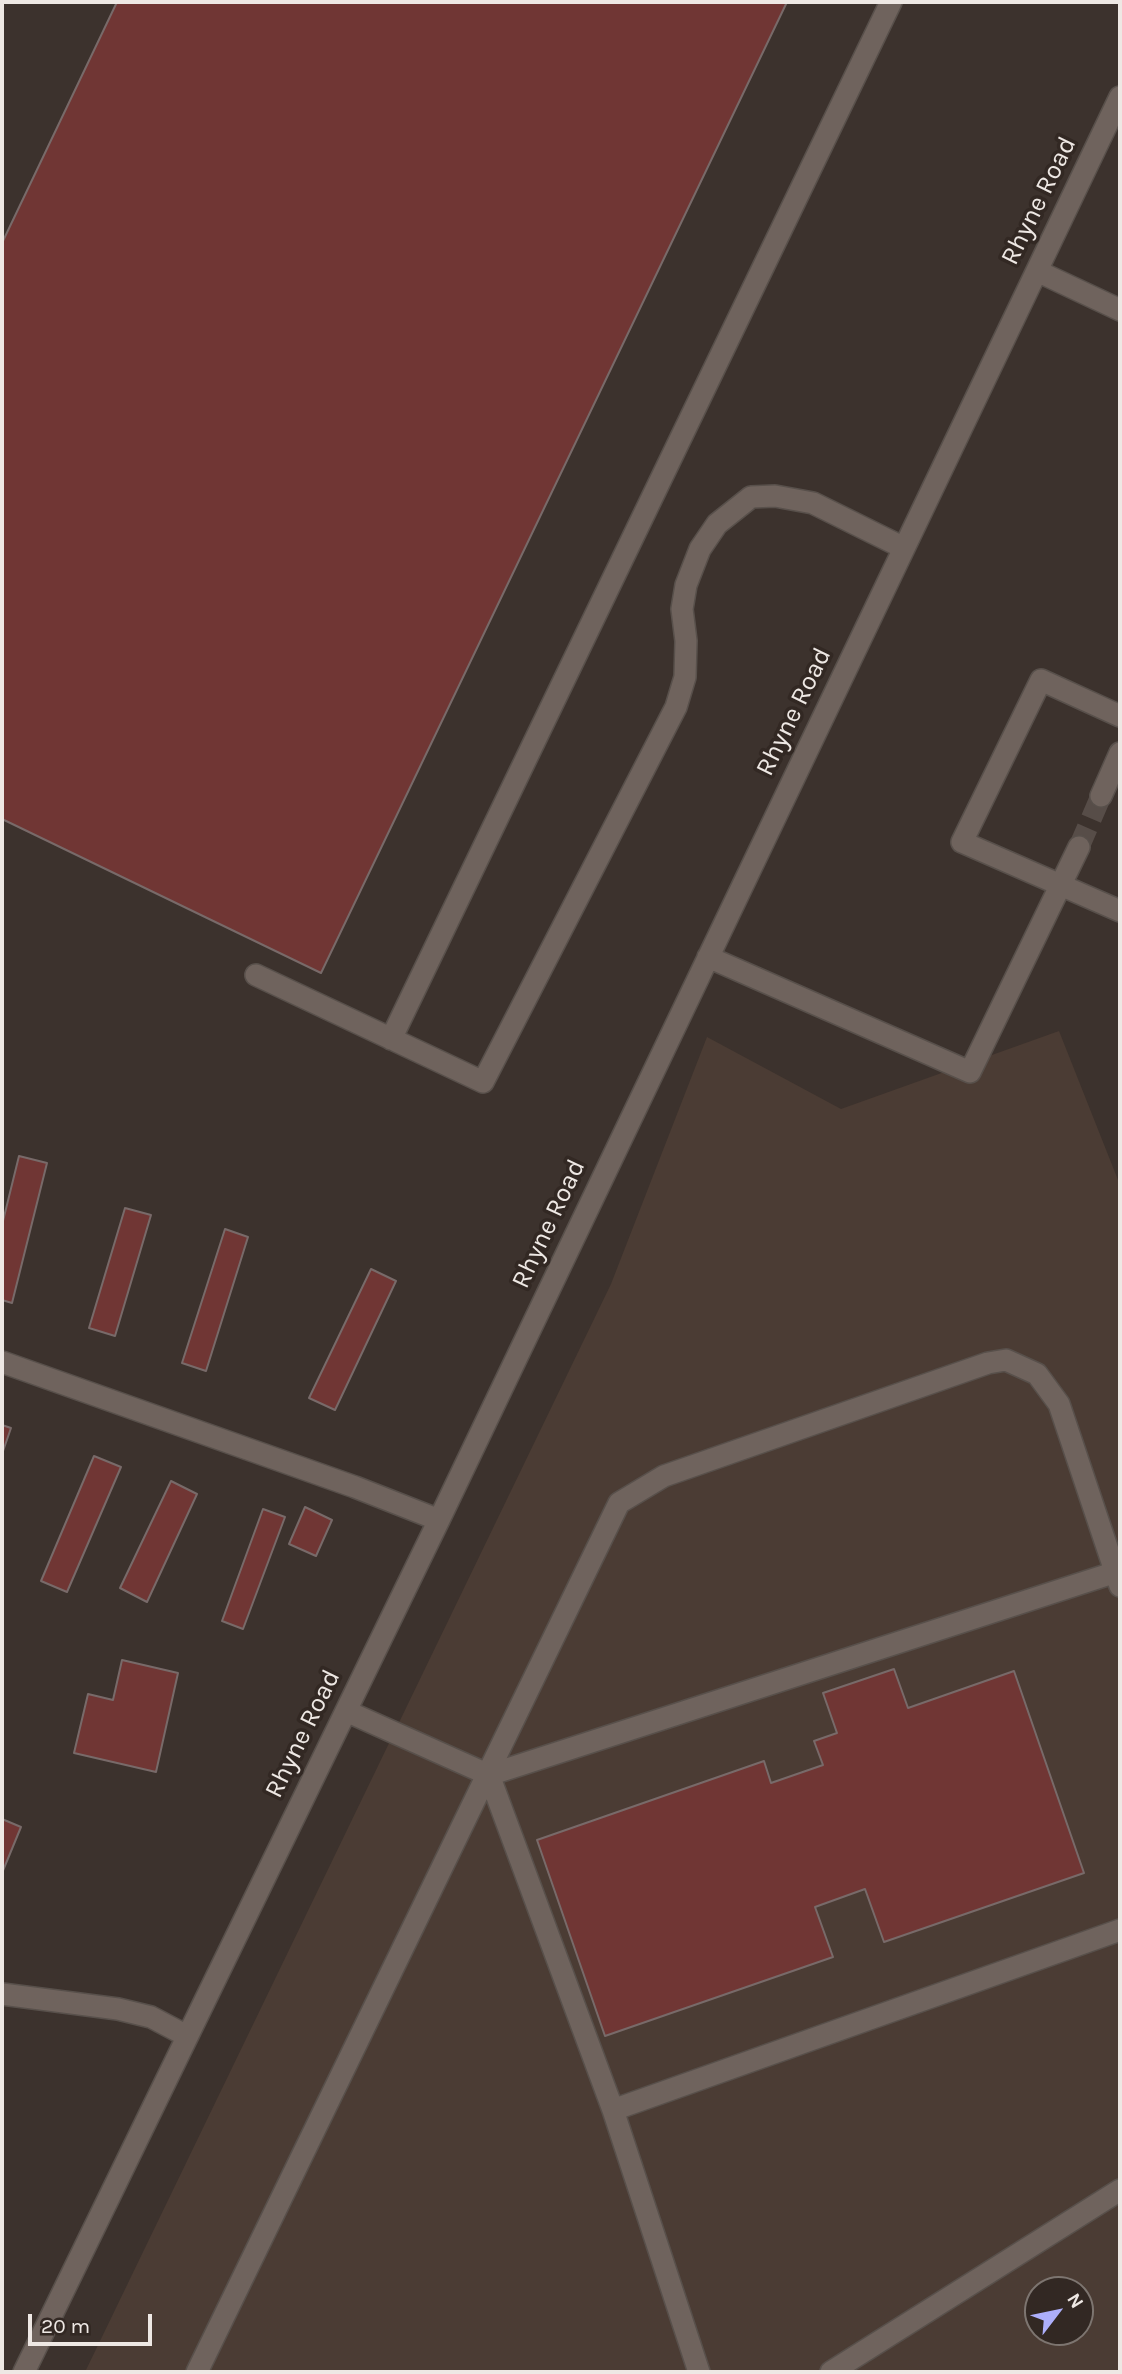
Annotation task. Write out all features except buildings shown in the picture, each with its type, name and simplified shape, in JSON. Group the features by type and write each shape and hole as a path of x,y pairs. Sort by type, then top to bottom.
{"street":[{"path":"391,1038 891,2"},
{"name":"Rhyne Road","path":"24,2372 439,1520 1120,97"},
{"path":"1037,271 1120,310"},
{"path":"256,975 484,1082 676,707 685,677 687,641 682,609 686,585 700,548 717,524 737,505 751,497 775,496 813,503 904,548"},
{"path":"1120,716 1041,680 962,842 1120,911"},
{"path":"1101,796 1120,753"},
{"path":"708,957 970,1072 1063,886 1079,847"},
{"path":"197,2372 489,1775 619,1503 664,1476 988,1363 1006,1360 1037,1374 1059,1404 1118,1579 489,1775 345,1712"},
{"path":"2,1362 342,1482 439,1520"},
{"path":"489,1775 613,2110 699,2372"},
{"path":"613,2110 1120,1930"},
{"path":"2,1994 118,2009 151,2017 187,2036"},
{"path":"831,2372 1120,2190"}],"shaded area":[{"path":"1059,1031 1120,1185 1120,2372 85,2372 611,1284 707,1037 841,1109"}],"tunnel":[{"path":"1079,847 1101,796"}]}
